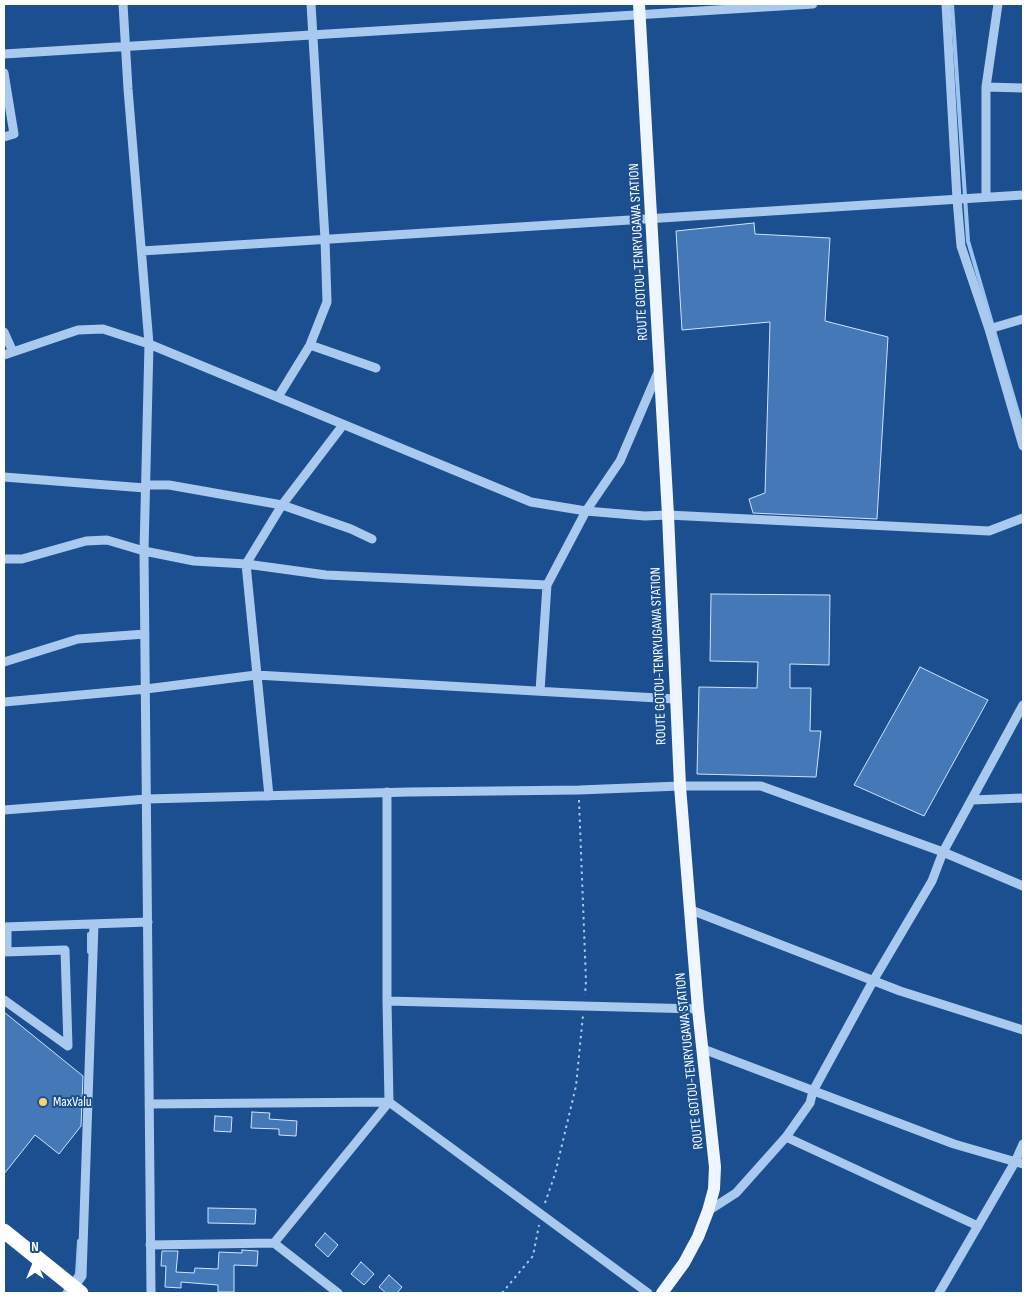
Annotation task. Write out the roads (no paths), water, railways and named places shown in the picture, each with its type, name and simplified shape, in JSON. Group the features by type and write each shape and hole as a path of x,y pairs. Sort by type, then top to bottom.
{"highway":[{"path":"4,1231 74,1287"}],"main road":[{"name":"ROUTE GOTOU-TENRYUGAWA STATION","path":"640,9 668,515 680,786 698,1009 716,1167 714,1189 698,1237 684,1263 662,1293"}],"street":[{"path":"123,4 149,344 144,551 151,1293"},
{"path":"278,397 310,345 327,302 326,239 311,4"},
{"path":"4,54 313,35 640,9 813,4"},
{"path":"946,4 957,199 962,246 989,329 1023,446"},
{"path":"986,197 986,87 998,4"},
{"path":"4,73 14,134 4,136"},
{"path":"986,87 1023,88"},
{"path":"142,251 1023,195"},
{"path":"989,329 1023,319"},
{"path":"4,332 8,354 78,330 103,329 149,344 531,502 586,511 645,516 668,515 989,531 1023,518"},
{"path":"310,345 376,368"},
{"path":"540,691 547,585 586,511 620,461 660,367"},
{"path":"269,796 246,564 282,505 344,425"},
{"path":"4,477 145,487 169,485 282,505 351,529 372,539"},
{"path":"4,559 22,558 86,541 107,540 144,551 194,561 246,564 326,575 547,585"},
{"path":"4,662 78,639 145,634"},
{"path":"4,702 146,689 256,675 675,699"},
{"path":"708,1211 736,1193 786,1137 810,1103 813,1091 873,981 932,880 943,852 1023,705"},
{"path":"4,810 147,799 387,792 760,786 943,852 1023,886"},
{"path":"274,1243 389,1102 386,1001 387,792"},
{"path":"972,800 1023,798"},
{"path":"691,910 873,981 986,1020 1023,1030"},
{"path":"4,1000 68,1046 66,950 6,952 5,927 148,922"},
{"path":"74,1287 82,1276 94,924"},
{"path":"386,1001 698,1009"},
{"path":"703,1050 954,1144 1019,1163"},
{"path":"149,1104 389,1102 648,1293"},
{"path":"786,1137 978,1226"},
{"path":"940,1293 978,1226 1019,1163 1023,1144"},
{"path":"150,1245 274,1243 338,1293"}],"waterway":[{"path":"952,4 968,241 1023,430"},
{"path":"89,934 89,952"},
{"path":"73,1280 77,1274 79,1241"},
{"path":"64,1293 69,1286"}],"place":[{"name":"MaxValu","path":"43,1102"}]}
